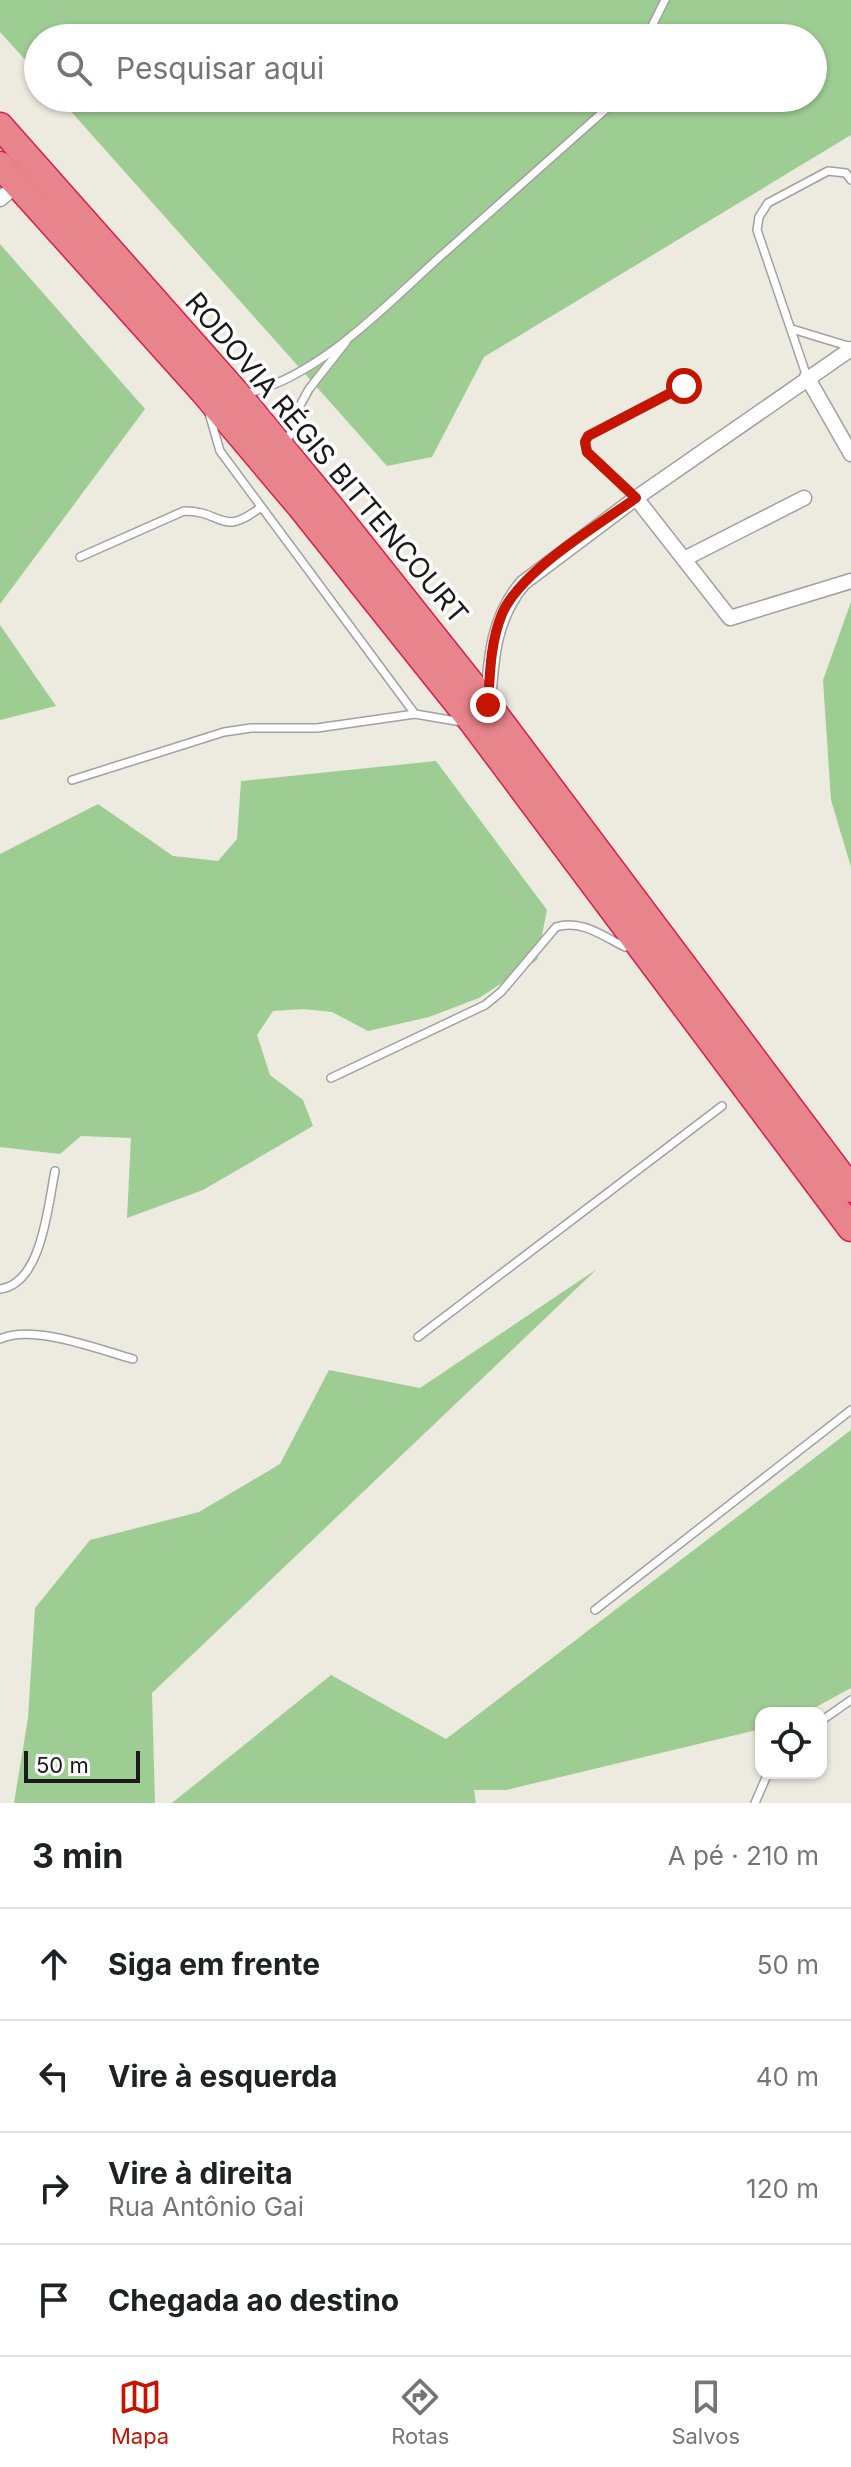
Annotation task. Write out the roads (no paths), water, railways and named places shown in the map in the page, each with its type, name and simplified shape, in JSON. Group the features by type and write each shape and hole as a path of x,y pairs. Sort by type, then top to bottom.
{"highway":[{"name":"RODOVIA RÉGIS BITTENCOURT","path":"0,126 285,451 481,714 851,1228"},
{"name":"RODOVIA RÉGIS BITTENCOURT","path":"6,183 203,391 481,714 851,1189"}],"street":[{"path":"481,714 495,634 511,598 542,567 851,348"},
{"path":"807,377 851,454"},
{"path":"636,498 730,618 851,581"},
{"path":"684,559 804,498"}],"lane":[{"path":"652,24 662,2"},
{"path":"239,396 286,380 350,337 603,112"},
{"path":"807,377 757,230 759,217 768,203 828,171 846,173 851,180"},
{"path":"792,329 851,348"},
{"path":"285,451 303,400 350,337"},
{"path":"636,498 587,452 585,442 588,436 684,386"},
{"path":"203,391 220,451 415,714"},
{"path":"80,557 184,511 195,511 232,523 243,521 261,507"},
{"path":"72,780 224,732 251,728 317,728 415,714 481,714"},
{"path":"331,1078 485,1005 501,992 556,927 568,923 584,926 625,947"},
{"path":"418,1337 722,1106"},
{"path":"0,1289 10,1288 36,1259 55,1171"},
{"path":"0,1339 12,1334 35,1334 133,1359"},
{"path":"595,1610 851,1410"},
{"path":"827,1717 851,1700"},
{"path":"755,1803 765,1779"}]}
